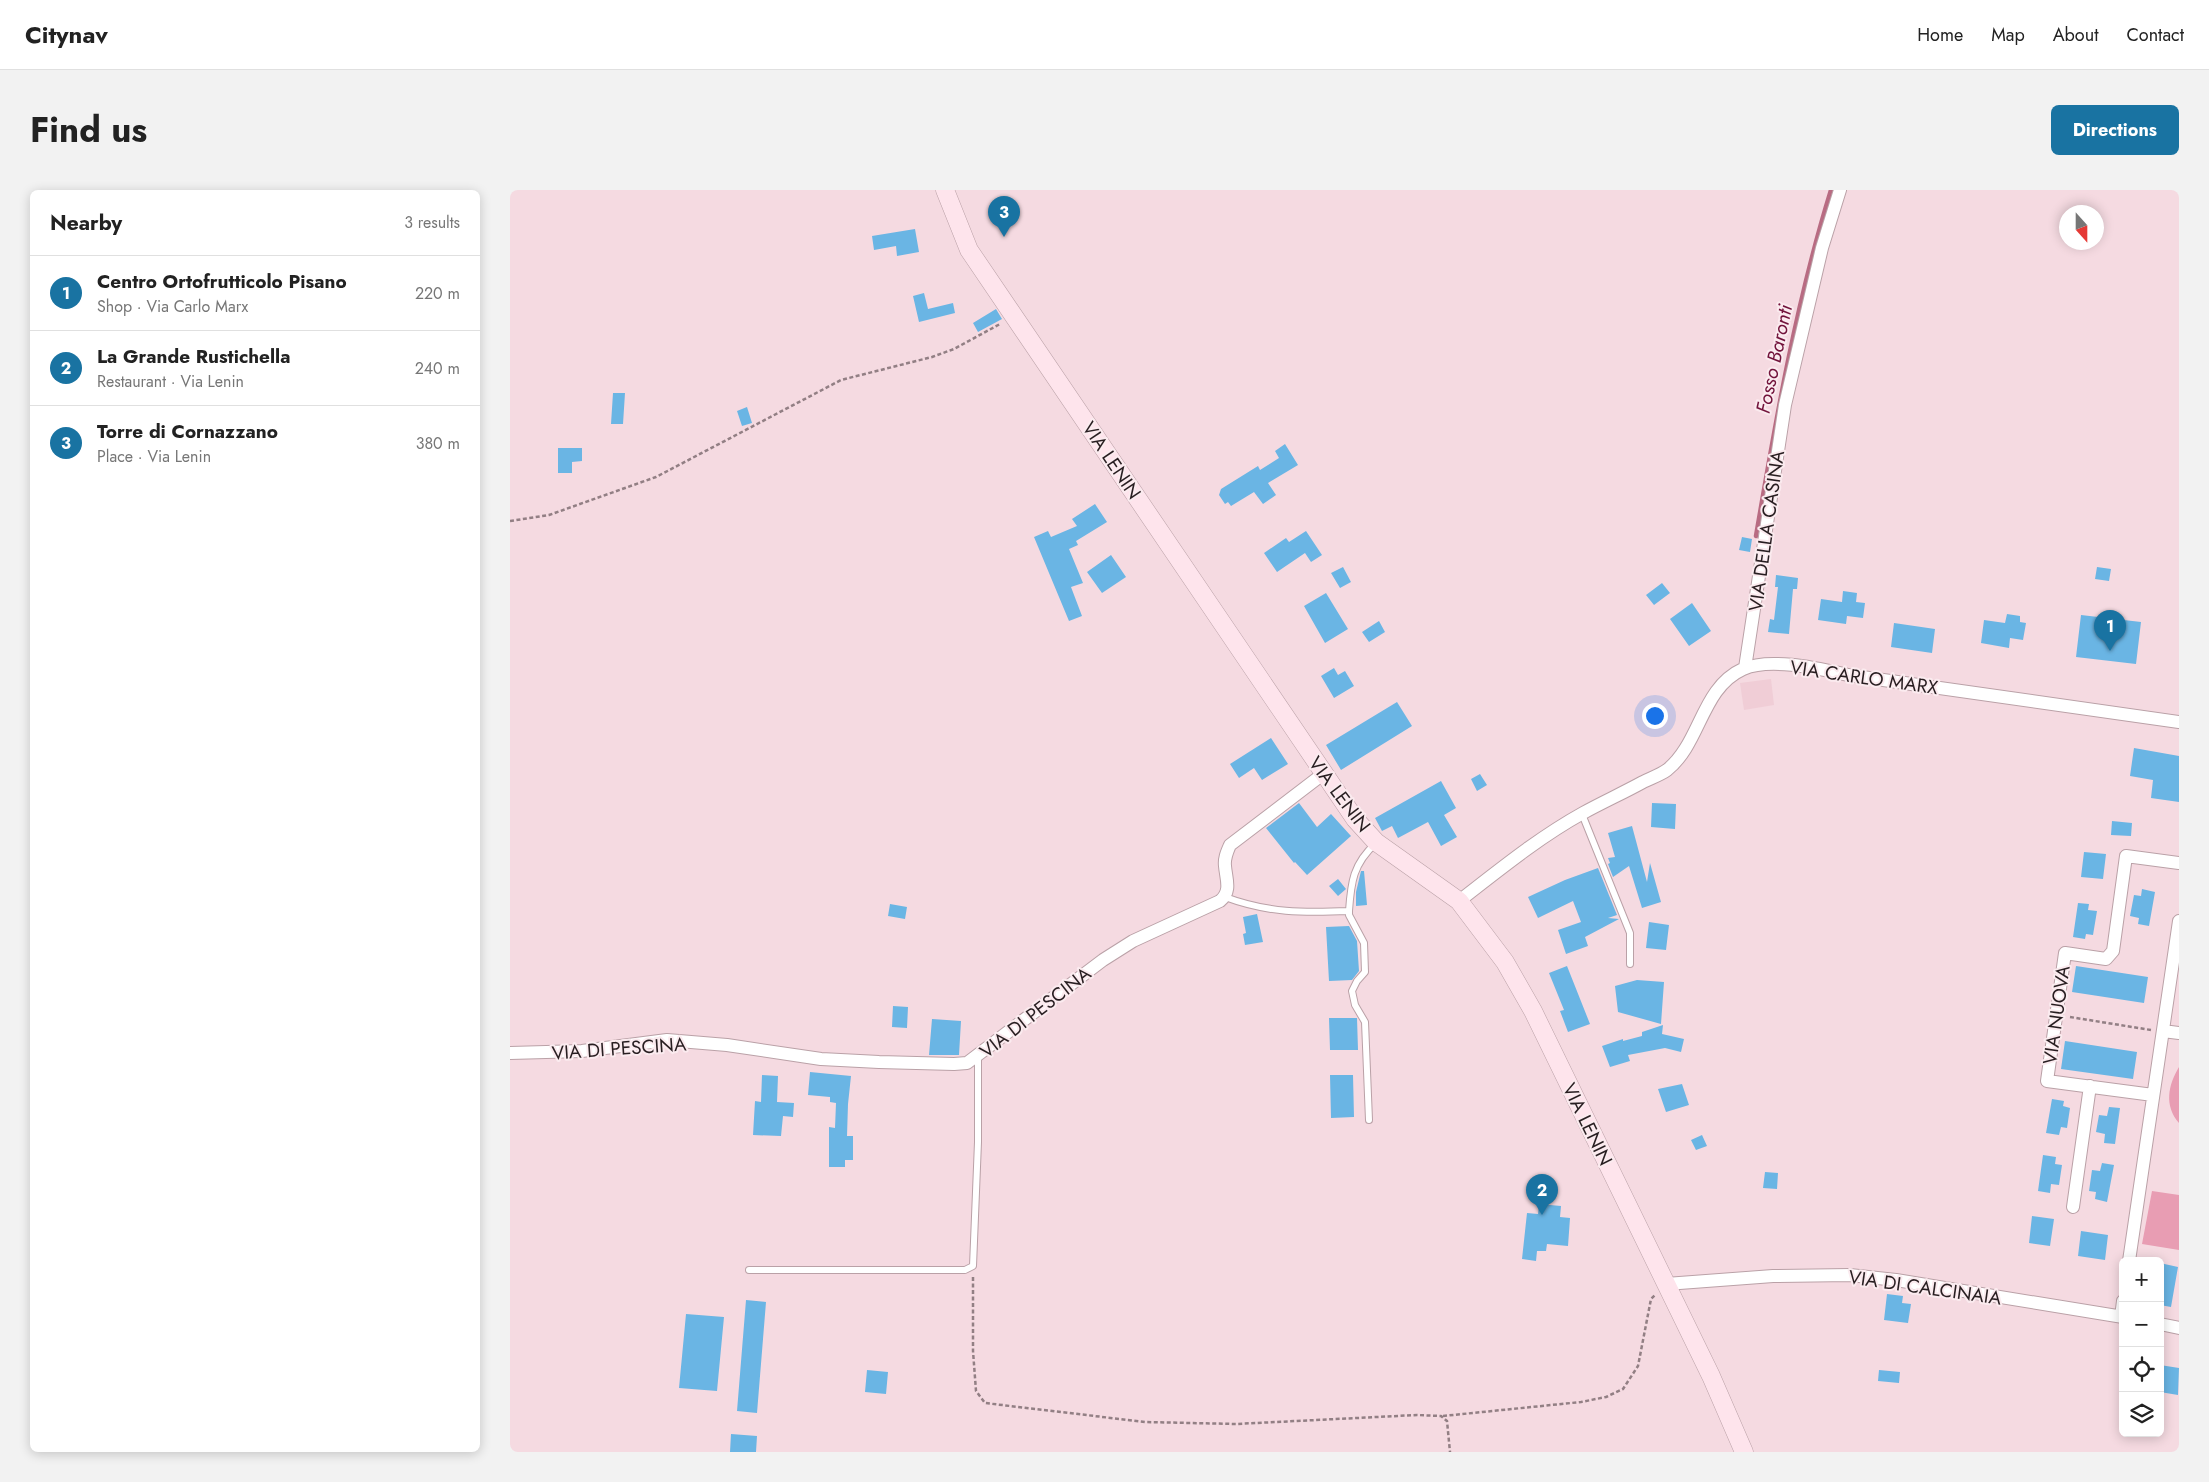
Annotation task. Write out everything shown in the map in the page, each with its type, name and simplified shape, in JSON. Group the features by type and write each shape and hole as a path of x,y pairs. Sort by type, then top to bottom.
{"street":[{"name":"VIA LENIN","path":"945,190 969,250 1355,819 1376,842 1459,901 1505,962 1529,1003 1711,1376 1744,1452"},
{"name":"VIA DELLA CASINA","path":"1745,668 1785,405 1822,248 1840,190"},
{"name":"VIA CARLO MARX","path":"1459,901 1531,846 1582,814 1666,771 1682,755 1716,690 1728,678 1745,668 1777,665 1805,666 1848,675 2179,722"},
{"path":"1225,897 1228,884 1225,866 1226,855 1230,845 1323,774"},
{"name":"VIA NUOVA","path":"2153,1095 2048,1081 2065,953 2106,959 2113,950 2126,856 2179,863"},
{"name":"VIA DI PESCINA","path":"510,1053 582,1051 667,1040 727,1045 821,1058 878,1062 967,1063 1103,960 1134,941 1197,913 1225,897"},
{"path":"2130,1257 2153,1095 2158,1031 2179,921"},
{"path":"2158,1031 2179,1033"},
{"path":"2072,1207 2090,1086"},
{"name":"VIA DI CALCINAIA","path":"1666,1284 1774,1276 1850,1275 1896,1280 2119,1317"},
{"path":"2164,1325 2179,1328"}],"lane":[{"path":"1582,814 1630,933 1630,964"},
{"path":"1369,1120 1365,1022 1355,1005 1352,991 1357,981 1366,972 1364,943 1348,911 1353,873 1365,852 1376,842"},
{"path":"1225,897 1265,909 1286,912 1348,911"},
{"path":"749,1270 965,1270 973,1266 978,1142 978,1056"}],"path":[{"path":"510,521 548,515 656,477 841,380 932,357 954,349 1014,316"},
{"path":"2056,1015 2158,1031"},
{"path":"973,1266 973,1351 976,1391 985,1403 1145,1422 1236,1424 1417,1415 1441,1416 1581,1402 1606,1397 1623,1389 1638,1366 1651,1299 1666,1284"},
{"path":"1441,1416 1447,1421 1450,1452"}],"shaded area":[{"path":"1771,679 1774,705 1744,710 1740,683"},
{"path":"2179,1067 2179,1123 2171,1110 2169,1095 2172,1081"},
{"path":"2152,1191 2179,1195 2179,1250 2142,1244"}],"building":[{"path":"915,229 919,252 897,256 896,246 874,250 872,236"},
{"path":"924,293 928,309 953,303 955,313 919,322 913,296"},
{"path":"996,309 1002,319 978,332 973,323"},
{"path":"613,393 625,393 623,424 611,424"},
{"path":"747,407 752,423 742,426 737,411"},
{"path":"1285,444 1298,465 1268,483 1276,495 1263,504 1254,492 1231,506 1228,502 1225,504 1219,495 1221,489 1258,466 1260,470 1279,458 1275,451"},
{"path":"558,448 582,448 582,461 572,462 572,473 558,473"},
{"path":"1095,504 1107,522 1076,541 1078,545 1069,549 1083,583 1071,587 1082,616 1069,621 1034,537 1048,531 1051,537 1077,526 1072,519"},
{"path":"1306,531 1322,555 1311,562 1305,553 1277,572 1264,553 1286,538 1289,542"},
{"path":"1742,537 1752,539 1750,552 1739,550"},
{"path":"1111,555 1126,577 1102,593 1087,572"},
{"path":"1343,567 1351,582 1340,588 1331,573"},
{"path":"2097,567 2111,569 2109,581 2095,579"},
{"path":"1776,575 1798,578 1797,589 1793,589 1789,634 1768,632 1770,619 1774,620 1778,587 1775,587"},
{"path":"1662,583 1670,593 1654,605 1646,595"},
{"path":"1843,591 1857,593 1856,602 1865,603 1863,618 1847,616 1846,624 1818,620 1821,599 1842,602"},
{"path":"1326,593 1348,629 1325,643 1304,606"},
{"path":"1692,603 1711,631 1689,646 1670,619"},
{"path":"2007,614 2020,616 2020,622 2026,623 2023,640 2010,638 2009,648 1981,643 1984,620 2005,623"},
{"path":"2081,615 2141,622 2136,664 2076,657"},
{"path":"1379,621 1385,632 1369,642 1362,632"},
{"path":"1894,623 1935,629 1932,653 1891,647"},
{"path":"1334,668 1338,675 1345,671 1354,686 1334,698 1321,676"},
{"path":"1397,702 1412,726 1341,770 1326,745"},
{"path":"1271,738 1288,764 1262,780 1254,768 1239,778 1230,764"},
{"path":"2134,748 2179,756 2179,802 2151,798 2153,780 2130,776"},
{"path":"1480,774 1487,785 1477,791 1471,779"},
{"path":"1441,781 1456,808 1444,815 1457,837 1441,846 1428,822 1398,838 1392,826 1382,831 1375,818"},
{"path":"1299,803 1317,827 1331,814 1351,836 1307,875 1294,863 1266,828"},
{"path":"1652,803 1676,804 1675,829 1651,827"},
{"path":"2112,821 2132,823 2131,836 2111,835"},
{"path":"1632,826 1647,882 1650,863 1661,902 1642,908 1629,866 1613,877 1608,864 1610,863 1608,858 1615,857 1608,833"},
{"path":"2084,852 2106,854 2103,879 2081,877"},
{"path":"1598,868 1617,915 1608,918 1619,919 1585,937 1588,946 1566,954 1558,930 1581,922 1573,901 1538,918 1528,897 1565,880"},
{"path":"1361,871 1364,871 1367,905 1356,906 1356,892"},
{"path":"1338,879 1346,889 1338,896 1329,886"},
{"path":"2142,889 2155,892 2149,926 2138,924 2139,918 2130,916 2134,895 2141,896"},
{"path":"2078,903 2089,904 2088,910 2097,911 2093,935 2086,934 2085,939 2073,937"},
{"path":"890,904 907,907 905,919 888,916"},
{"path":"1257,914 1263,942 1245,945 1243,934 1246,933 1243,917"},
{"path":"1649,922 1669,925 1666,950 1646,948"},
{"path":"1349,926 1357,941 1359,971 1352,980 1329,981 1326,927"},
{"path":"1567,966 1590,1024 1568,1032 1560,1011 1564,1010 1549,973"},
{"path":"2076,966 2148,977 2144,1003 2072,992"},
{"path":"1637,980 1664,982 1661,1024 1618,1012 1615,986"},
{"path":"893,1006 908,1007 907,1028 892,1027"},
{"path":"1329,1018 1357,1018 1358,1050 1330,1050"},
{"path":"932,1019 961,1021 959,1055 929,1055"},
{"path":"1663,1025 1662,1034 1684,1039 1681,1052 1665,1048 1628,1055 1630,1061 1610,1067 1602,1046 1623,1039 1623,1041 1642,1036 1642,1032"},
{"path":"2065,1041 2137,1052 2133,1079 2061,1069"},
{"path":"810,1072 851,1076 847,1136 853,1136 853,1160 845,1160 845,1167 829,1167 829,1127 835,1128 836,1103 830,1102 830,1097 808,1095"},
{"path":"762,1075 778,1076 777,1102 794,1103 793,1117 783,1116 781,1136 753,1135 755,1101 761,1102"},
{"path":"1330,1075 1353,1075 1354,1117 1331,1118"},
{"path":"1682,1084 1689,1105 1666,1112 1658,1089"},
{"path":"2052,1099 2064,1101 2063,1106 2070,1108 2067,1128 2061,1127 2059,1135 2046,1133"},
{"path":"2109,1107 2120,1108 2115,1144 2104,1143 2105,1134 2096,1132 2099,1115 2107,1116"},
{"path":"1702,1135 1707,1146 1696,1150 1691,1140"},
{"path":"2043,1155 2056,1157 2055,1164 2062,1165 2059,1185 2051,1184 2050,1193 2038,1191"},
{"path":"2102,1163 2114,1165 2107,1202 2095,1199 2096,1192 2089,1191 2092,1170 2100,1171"},
{"path":"1765,1172 1778,1173 1777,1189 1763,1188"},
{"path":"1539,1204 1561,1206 1560,1217 1570,1218 1568,1246 1547,1244 1546,1251 1537,1251 1536,1261 1522,1259 1527,1213 1538,1214"},
{"path":"2032,1216 2054,1219 2050,1246 2029,1243"},
{"path":"2081,1231 2108,1235 2105,1260 2078,1256"},
{"path":"2164,1264 2178,1267 2171,1307 2164,1306"},
{"path":"1887,1294 1903,1296 1902,1303 1911,1304 1908,1323 1884,1320"},
{"path":"746,1300 766,1302 757,1413 737,1411"},
{"path":"686,1314 724,1317 717,1391 679,1388"},
{"path":"2164,1366 2179,1368 2178,1395 2164,1393"},
{"path":"867,1370 888,1372 886,1394 865,1392"},
{"path":"1879,1370 1900,1372 1899,1383 1878,1381"},
{"path":"731,1434 757,1436 756,1452 730,1452"}],"waterway":[{"name":"Fosso Baronti","path":"1756,536 1779,405 1797,318 1831,190"}],"place":[{"name":"Torre di Cornazzano","path":"1004,237"},
{"name":"Centro Ortofrutticolo Pisano","path":"2110,651"},
{"name":"La Grande Rustichella","path":"1542,1215"}]}
